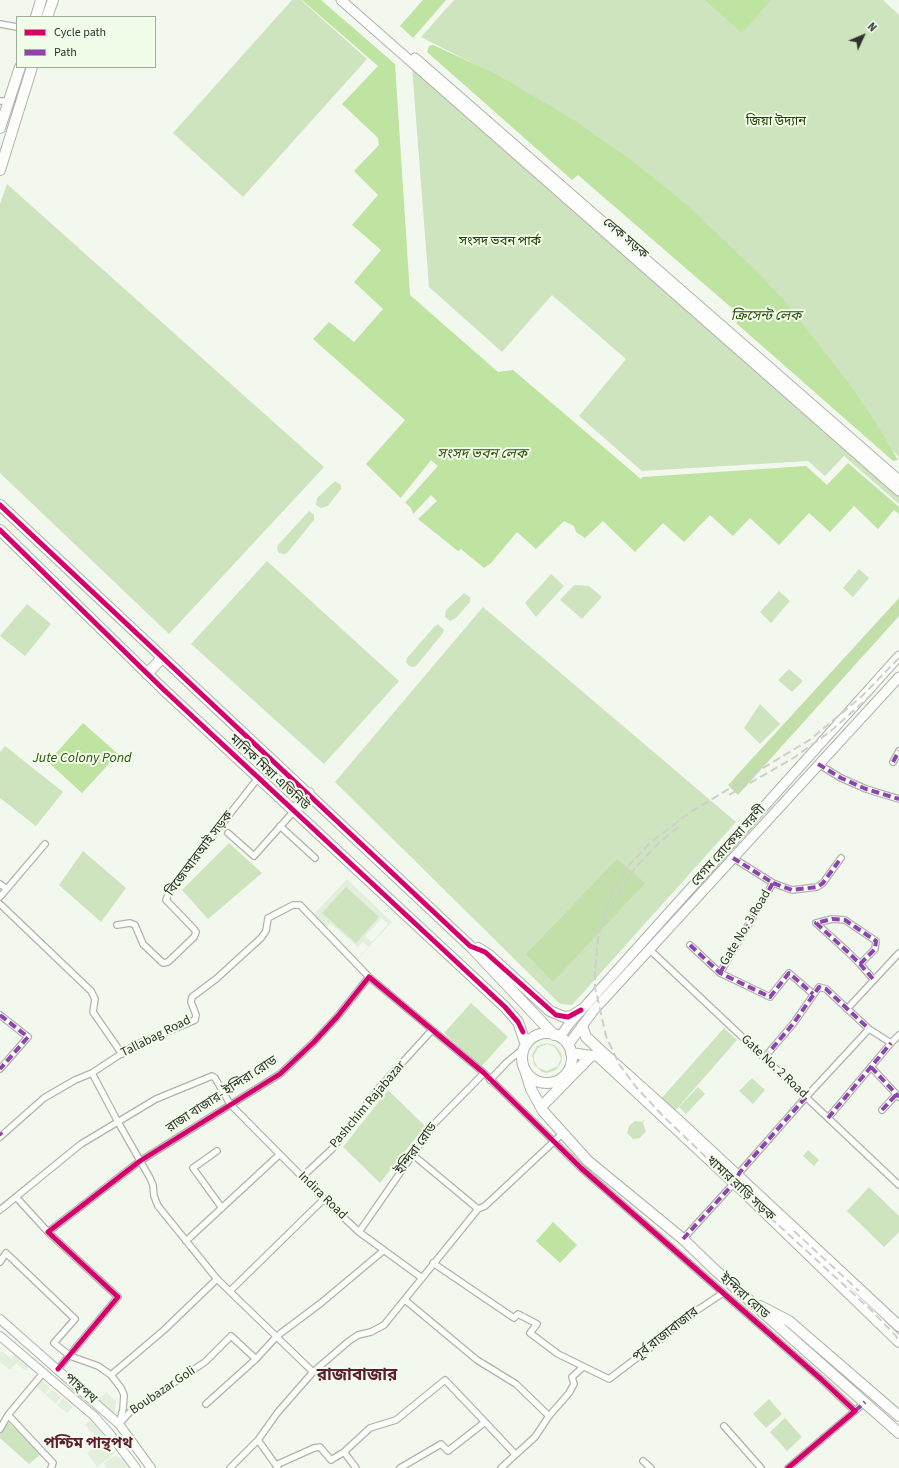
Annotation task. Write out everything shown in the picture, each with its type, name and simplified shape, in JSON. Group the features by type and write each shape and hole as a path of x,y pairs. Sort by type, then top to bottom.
{"highway":[{"path":"36,16 41,0"},
{"path":"48,16 53,0"},
{"path":"0,128 4,101 20,68"},
{"path":"0,170 32,68"},
{"name":"মানিক মিয়া এভিনিউ","path":"0,505 162,658 309,793 470,946 557,1036"},
{"name":"মানিক মিয়া এভিনিউ","path":"0,530 147,674 512,1015 523,1032 525,1047"},
{"path":"147,674 162,658"},
{"path":"294,810 309,793"},
{"path":"470,946 481,949 489,955 556,1015 568,1017 581,1010"},
{"path":"582,1026 584,1034 736,1180 899,1326"},
{"path":"540,1035 557,1036 569,1049 571,1063 567,1072 555,1082 540,1082 531,1077 525,1070 522,1060 525,1047 530,1040 540,1035"},
{"name":"খামার বাড়ি সড়ক","path":"569,1049 591,1056 597,1055 736,1180 899,1342"},
{"path":"541,1107 591,1056"},
{"name":"ইন্দিরা রোড","path":"525,1070 530,1085 541,1107 588,1161 683,1239 750,1301 899,1433"},
{"path":"750,1301 789,1321 899,1416"}],"main road":[{"path":"340,0 899,491"},
{"name":"লেক সড়ক","path":"350,0 899,480"},
{"name":"বেগম রোকেয়া সরণী","path":"557,1036 899,656"},
{"name":"বেগম রোকেয়া সরণী","path":"569,1049 582,1026 594,1010 818,764 898,679"},
{"name":"পান্থপথ","path":"0,1319 119,1424 151,1468"},
{"name":"পান্থপথ","path":"0,1336 94,1416 136,1468"}],"street":[{"path":"0,24 16,27"},
{"path":"893,762 899,751"},
{"path":"818,764 841,778 866,789 899,800"},
{"name":"বিজেআরআই সড়ক","path":"117,925 130,923 135,925 143,944 163,963 168,962 194,937 196,932 194,929 166,900 171,889 258,778"},
{"path":"228,833 254,856 294,810"},
{"path":"280,826 315,858"},
{"path":"0,897 45,844"},
{"name":"Gate No. 3 Road","path":"733,858 773,883 792,890 817,887 824,883 840,858"},
{"name":"Gate No. 3 Road","path":"720,973 773,883"},
{"path":"0,884 7,889"},
{"path":"0,904 91,991 95,999 94,1012 122,1054"},
{"name":"Tallabag Road","path":"1,1135 44,1098 75,1080 92,1073 148,1038 195,1020 196,1015 192,997 216,979 261,938 266,931 268,918 297,905 300,905 369,977"},
{"path":"860,964 875,948 876,941 844,920 832,919 816,923 849,953 874,980"},
{"path":"690,945 720,973 770,997 789,973 813,994"},
{"name":"Gate No. 2 Road","path":"649,950 899,1185"},
{"path":"847,1009 899,953"},
{"path":"369,977 484,1073 553,1141"},
{"name":"রাজা বাজার- ইন্দিরা রোড","path":"48,1232 140,1161 280,1074 338,1017 369,977"},
{"path":"764,1058 793,1024 819,987 823,987 869,1029 890,1043"},
{"path":"0,1016 28,1037 0,1069"},
{"path":"683,1239 736,1180 806,1097 869,1029"},
{"name":"Pashchim Rajabazar","path":"302,1177 332,1149 380,1087 432,1030"},
{"path":"828,1118 890,1043 899,1035"},
{"path":"490,1080 507,1062 525,1047"},
{"path":"871,1066 898,1096 882,1110"},
{"path":"92,1073 150,1178 158,1206 217,1278 313,1372"},
{"name":"ইন্দিরা রোড","path":"359,1232 434,1124 484,1073"},
{"name":"Indira Road","path":"118,1122 156,1099 212,1076 215,1078 230,1104 324,1199 359,1232 422,1278"},
{"path":"0,1210 81,1144 118,1122"},
{"path":"230,1468 258,1440 278,1412 313,1372 358,1335 371,1332 384,1326 478,1209 485,1206 563,1133"},
{"name":"ইন্দিরা রোড","path":"553,1141 821,1379 855,1412"},
{"path":"217,1151 193,1168 222,1208"},
{"path":"412,1154 478,1209"},
{"path":"186,1241 279,1155"},
{"path":"16,1197 48,1232 118,1297 58,1369"},
{"path":"230,1291 324,1199"},
{"path":"206,1404 256,1359 277,1336 321,1303 383,1251"},
{"name":"Boubazar Goli","path":"0,1262 6,1253 75,1319 54,1343 70,1356 98,1366 110,1375 121,1388 124,1395 123,1409 119,1424"},
{"path":"433,1264 514,1318 518,1314 537,1324 530,1333 558,1354 584,1367 572,1377 574,1384 535,1437 501,1468"},
{"path":"110,1375 164,1330 217,1278"},
{"name":"পূর্ব রাজাবাজার","path":"584,1367 609,1379 659,1341 681,1321 723,1293"},
{"path":"405,1300 477,1360 516,1384 549,1416"},
{"name":"Boubazar Goli","path":"119,1424 130,1412 205,1362 230,1336 256,1359"},
{"path":"0,1429 8,1415 43,1373"},
{"path":"258,1440 277,1466 314,1448 323,1449 331,1460 344,1452 370,1428 396,1420 445,1380 515,1454"},
{"path":"788,1468 865,1402"},
{"path":"8,1415 53,1463 51,1468"},
{"path":"400,1468 441,1444 448,1451 485,1422"},
{"path":"724,1426 761,1468"},
{"path":"344,1452 356,1468"},
{"path":"643,1461 651,1468"}],"shaded area":[{"path":"899,598 899,616 738,795 728,785"},
{"path":"617,859 645,883 553,982 526,954"},
{"path":"347,879 392,922 356,961 310,918","holes":["382,918 388,924 372,942 365,936","330,923 358,947 363,942 368,947 357,959 325,929"]},
{"path":"2,1351 11,1359 17,1351 32,1363 26,1371 16,1363 10,1370 0,1362 0,1353"},
{"path":"40,1379 50,1388 45,1394 35,1385"},
{"path":"52,1389 61,1397 56,1404 46,1395"},
{"path":"106,1392 116,1401 114,1421 96,1403"},
{"path":"63,1398 73,1407 67,1413 57,1405"},
{"path":"91,1419 104,1433 98,1439 85,1425"},
{"path":"103,1441 114,1454 97,1467 87,1453"},
{"path":"116,1455 118,1458 124,1458 129,1468 107,1468 104,1463"}],"green space":[{"path":"292,0 301,0 367,59 243,197 173,133"},
{"name":"জিয়া উদ্যান","path":"454,0 883,0 899,15 899,461 898,456 500,77 421,37"},
{"name":"সংসদ ভবন পার্ক","path":"412,67 899,496 899,504 844,456 825,476 808,461 642,471 579,416 626,359 552,295 502,352 429,287"},
{"path":"7,184 324,467 169,634 0,473 0,204"},
{"path":"335,481 341,485 341,489 328,506 321,508 316,505 317,498"},
{"path":"309,511 314,515 314,520 287,553 279,553 277,549 278,545"},
{"path":"267,561 399,681 324,764 191,644"},
{"path":"859,569 869,578 853,597 843,588"},
{"path":"551,574 564,586 536,617 525,603"},
{"path":"574,585 589,586 602,597 582,619 560,600"},
{"path":"779,591 790,601 771,623 760,612"},
{"path":"464,593 470,597 470,602 456,618 450,621 445,617 446,610"},
{"path":"27,604 51,624 25,656 0,636"},
{"path":"483,607 736,822 572,1005 560,1004 335,782"},
{"path":"438,624 444,630 443,633 416,666 409,666 406,662 407,658"},
{"path":"789,669 803,681 792,692 778,680"},
{"path":"760,704 780,724 760,744 744,728"},
{"path":"5,746 63,792 36,826 0,798 0,752"},
{"path":"229,843 262,873 208,919 182,890"},
{"path":"83,851 126,888 101,922 59,885"},
{"path":"346,887 379,917 356,943 322,913"},
{"path":"471,1003 508,1037 481,1067 444,1033"},
{"path":"724,1028 737,1040 674,1112 660,1100"},
{"path":"547,1043 556,1046 561,1053 562,1058 561,1063 556,1070 547,1073 542,1072 534,1065 532,1055 537,1046","holes":["547,1044 555,1047 561,1058 558,1066 547,1071 538,1068 534,1060 534,1055 538,1048"]},
{"path":"752,1078 765,1090 753,1104 739,1091"},
{"path":"698,1087 705,1094 686,1114 679,1107"},
{"path":"388,1090 425,1126 380,1183 343,1147"},
{"path":"645,1119 643,1123 646,1131 640,1138 633,1139 627,1133 629,1126 635,1121 642,1122"},
{"path":"808,1150 819,1160 814,1166 803,1156"},
{"path":"869,1187 899,1216 899,1232 884,1247 847,1211"},
{"path":"769,1399 782,1414 766,1428 753,1414"},
{"path":"785,1418 802,1437 787,1451 770,1432"},
{"path":"8,1422 41,1454 29,1464 0,1438 0,1434"}],"water":[{"name":"সংসদ ভবন লেক","path":"302,0 321,0 395,64 410,295 498,372 513,370 641,479 643,477 806,466 827,485 848,463 899,507 899,514 894,510 878,529 854,506 830,532 809,513 779,545 750,518 733,536 710,515 684,542 663,523 635,552 603,521 585,538 576,532 574,526 564,521 536,549 517,532 491,563 484,568 461,549 458,551 418,519 413,514 411,508 366,464 405,420 313,339 329,322 354,342 383,309 354,282 381,250 352,225 378,195 354,171 379,145 378,138 342,104 378,66"},
{"path":"423,0 446,0 413,38 400,26"},
{"path":"705,0 771,0 742,33"},
{"name":"ক্রিসেন্ট লেক","path":"433,45 494,73 574,120 635,163 688,206 782,298 848,382 874,420 898,460 893,461 736,323 741,316 578,175 572,180 427,52 429,46"},
{"name":"Jute Colony Pond","path":"83,723 118,754 82,793 48,762"},
{"path":"553,1222 577,1245 560,1263 536,1241"}],"pier":[{"path":"431,460 438,466 404,504 399,500"},
{"path":"431,495 437,501 418,519 413,514"}],"railway":[{"path":"899,658 862,696 811,739 689,813 651,842 630,864 615,886 607,905 598,939 595,972 595,987 606,1036 619,1064 636,1087 662,1115 738,1188 870,1309 896,1336 899,1342"},
{"path":"729,795 795,757 831,731 872,694"},
{"path":"612,906 635,868 658,844 678,827"},
{"path":"794,1231 859,1291"}],"marked path":[{"path":"893,762 899,751"},
{"path":"818,764 841,778 866,789 899,799"},
{"path":"720,973 773,883 733,858"},
{"path":"773,883 792,890 817,887 823,883 841,858"},
{"path":"860,964 875,949 876,941 845,920 832,919 816,923 849,953 874,980"},
{"path":"690,945 720,973 770,997 789,973 813,994"},
{"path":"764,1058 793,1024 819,987 826,989 869,1029"},
{"path":"0,1015 28,1037 0,1069"},
{"path":"828,1118 891,1043"},
{"path":"871,1067 899,1097"},
{"path":"882,1110 896,1095"},
{"path":"683,1239 734,1183 740,1172 806,1097"},
{"path":"855,1411 865,1402"}],"cycle path":[{"path":"0,505 470,946 485,952 556,1015 568,1017 581,1010"},
{"path":"0,530 163,689 505,1007 518,1022 523,1032"},
{"path":"58,1369 118,1297 48,1232 140,1161 280,1074 314,1042 337,1017 369,977 484,1073 581,1168 821,1379 855,1411 788,1468"}],"district":[{"name":"রাজাবাজার","path":"357,1376"},
{"name":"পশ্চিম পান্থপথ","path":"88,1445"}]}
